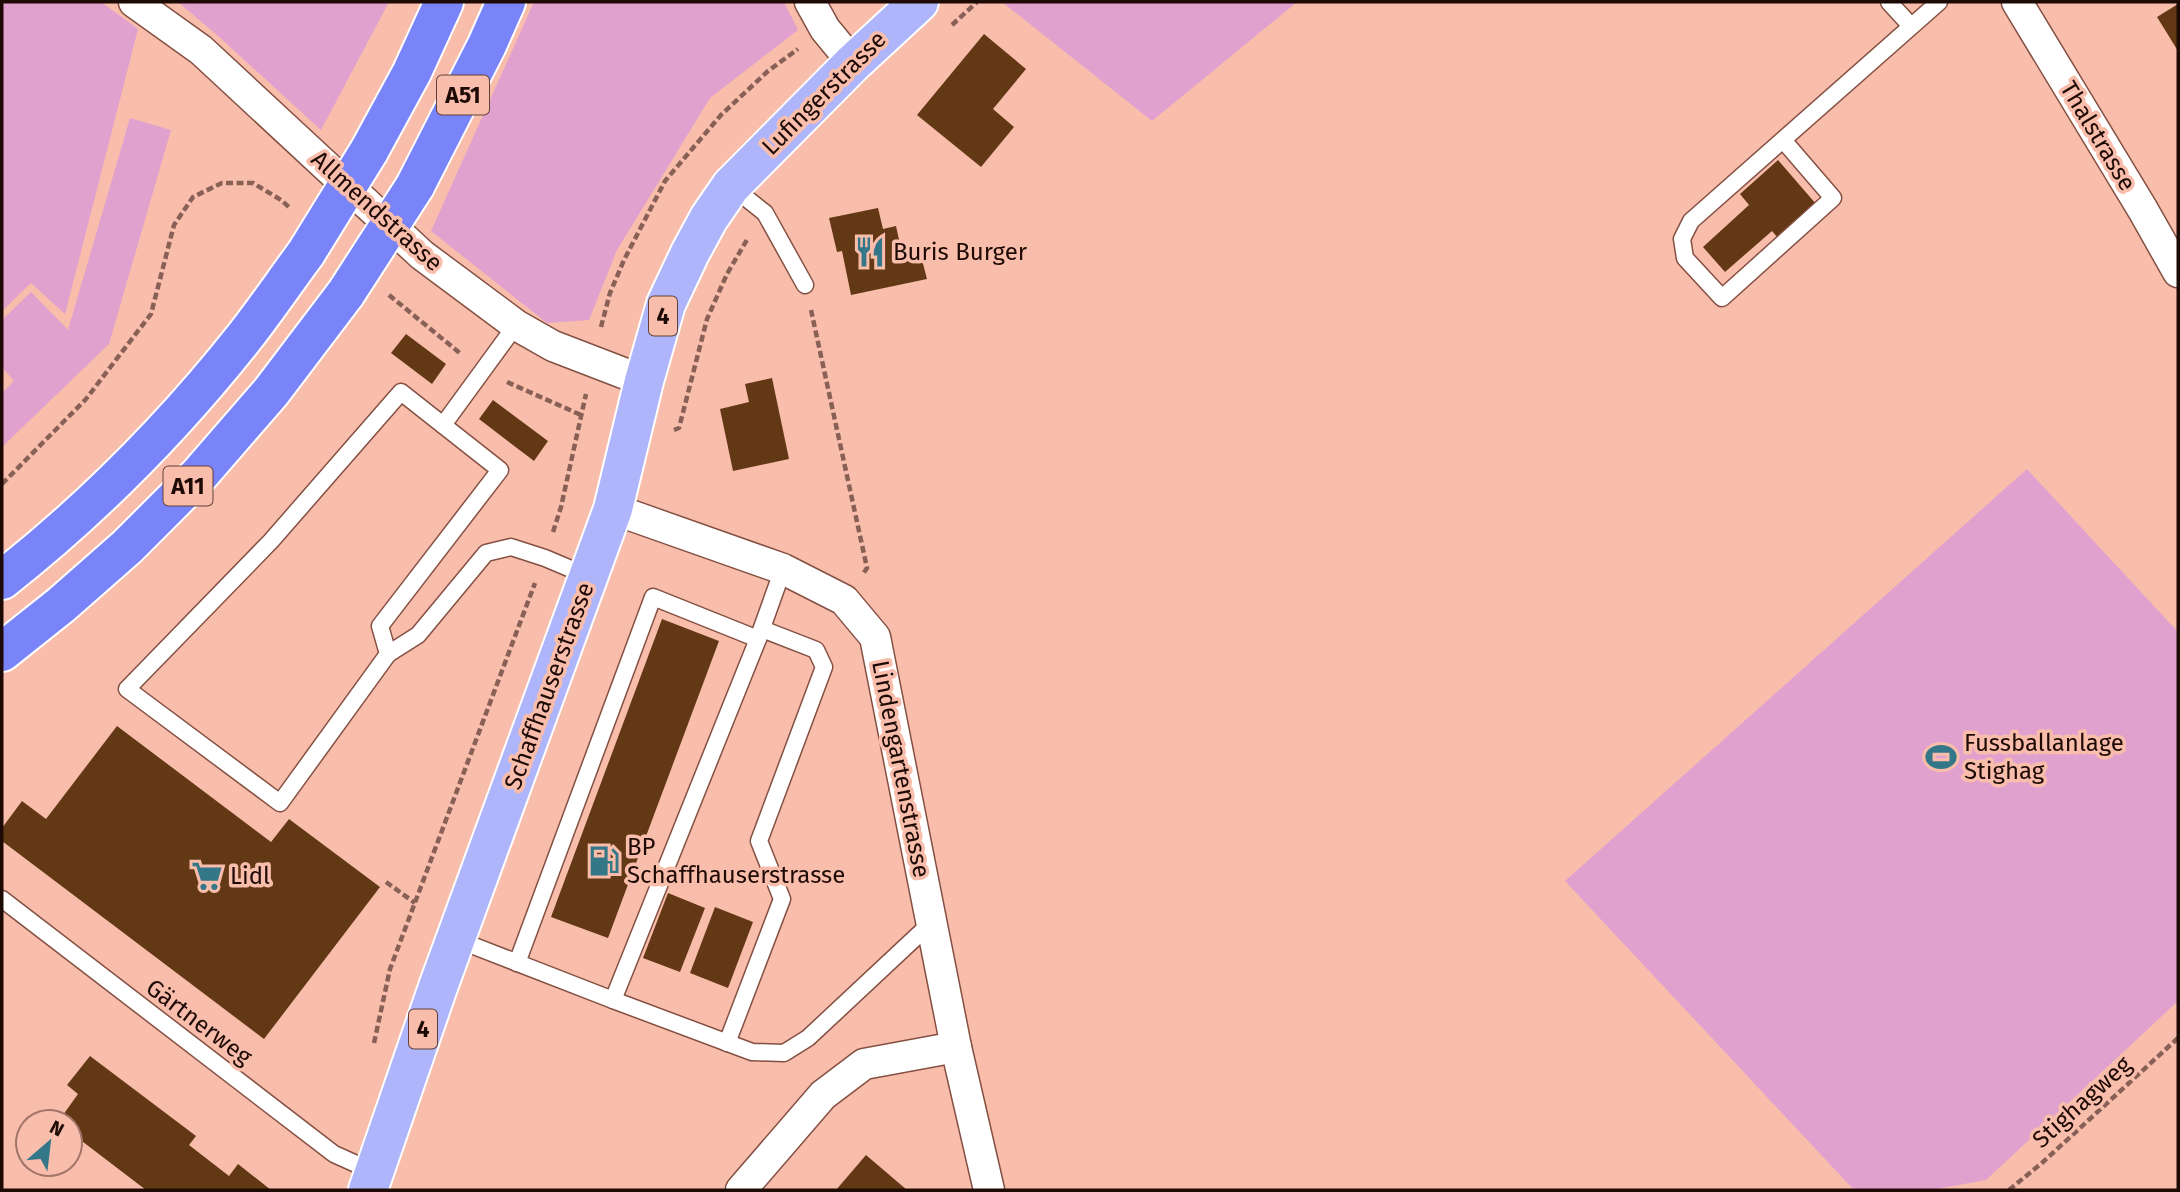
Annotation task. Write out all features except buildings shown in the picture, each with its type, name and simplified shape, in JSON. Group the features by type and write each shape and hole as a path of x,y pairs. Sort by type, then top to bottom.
{"highway":[{"name":"A51","path":"306,253 369,151 412,72 444,2"},
{"name":"A51","path":"346,293 415,186 482,57 506,2"},
{"name":"A11","path":"11,571 105,490 177,414 246,335 306,253"},
{"name":"A11","path":"2,652 61,606 127,547 198,475 271,392 346,293"}],"main road":[{"name":"Lufingerstrasse","path":"731,186 853,63 919,2"},
{"name":"Schaffhauserstrasse","path":"371,1181 613,509 666,304 702,230 731,186"}],"street":[{"name":"Allmendstrasse","path":"134,2 201,50 422,255 516,325 553,346 644,381"},
{"path":"810,2 825,29 853,63"},
{"name":"Thalstrasse","path":"2017,2 2178,272"},
{"name":"Lindengartenstrasse","path":"613,509 783,569 844,600 875,638 956,1047 989,1190"},
{"path":"741,1190 823,1096 864,1064 956,1047"}],"lane":[{"path":"1889,2 1911,26"},
{"path":"1783,140 1833,198 1721,298 1685,258 1682,239 1691,220 1939,2"},
{"path":"731,186 765,213 805,285"},
{"path":"443,425 516,325"},
{"path":"388,654 380,626 500,470 401,392 271,541 127,689 280,803 388,654 418,635 486,552 511,548 545,558 590,577"},
{"path":"613,1000 760,634 783,569"},
{"path":"517,964 653,597 760,634 816,650 824,667 759,841 782,899 727,1043"},
{"name":"Gärtnerweg","path":"2,899 371,1181"},
{"path":"456,939 752,1052 784,1053 808,1038 932,923"}],"path":[{"path":"610,293 640,226 665,181 721,115 768,71 825,29"},
{"path":"679,428 707,319 727,274 765,213"},
{"path":"805,285 867,568 844,600"},
{"path":"390,969 545,558 561,507 581,415"},
{"path":"386,882 415,903"},
{"name":"Stighagweg","path":"2009,1190 2178,1038"}],"shaded area":[{"path":"2,2 101,2 138,29 65,314 31,283 2,311"},
{"path":"178,2 389,2 321,130"},
{"path":"534,2 784,2 798,30 710,98 617,250 589,320 547,323 431,231"},
{"path":"1002,2 1297,2 1152,121"},
{"path":"130,118 171,130 109,344 2,447 2,393 14,381 2,367 2,320 31,292 68,330"},
{"name":"Fussballanlage Stighag","path":"2027,469 2178,632 2178,1001 1986,1180 1931,1190 1854,1190 1565,881"}],"place":[{"name":"Buris Burger","path":"870,252"},
{"name":"Fussballanlage Stighag","path":"1941,757"},
{"name":"BP Schaffhauserstrasse","path":"604,861"},
{"name":"Lidl","path":"207,876"}]}
